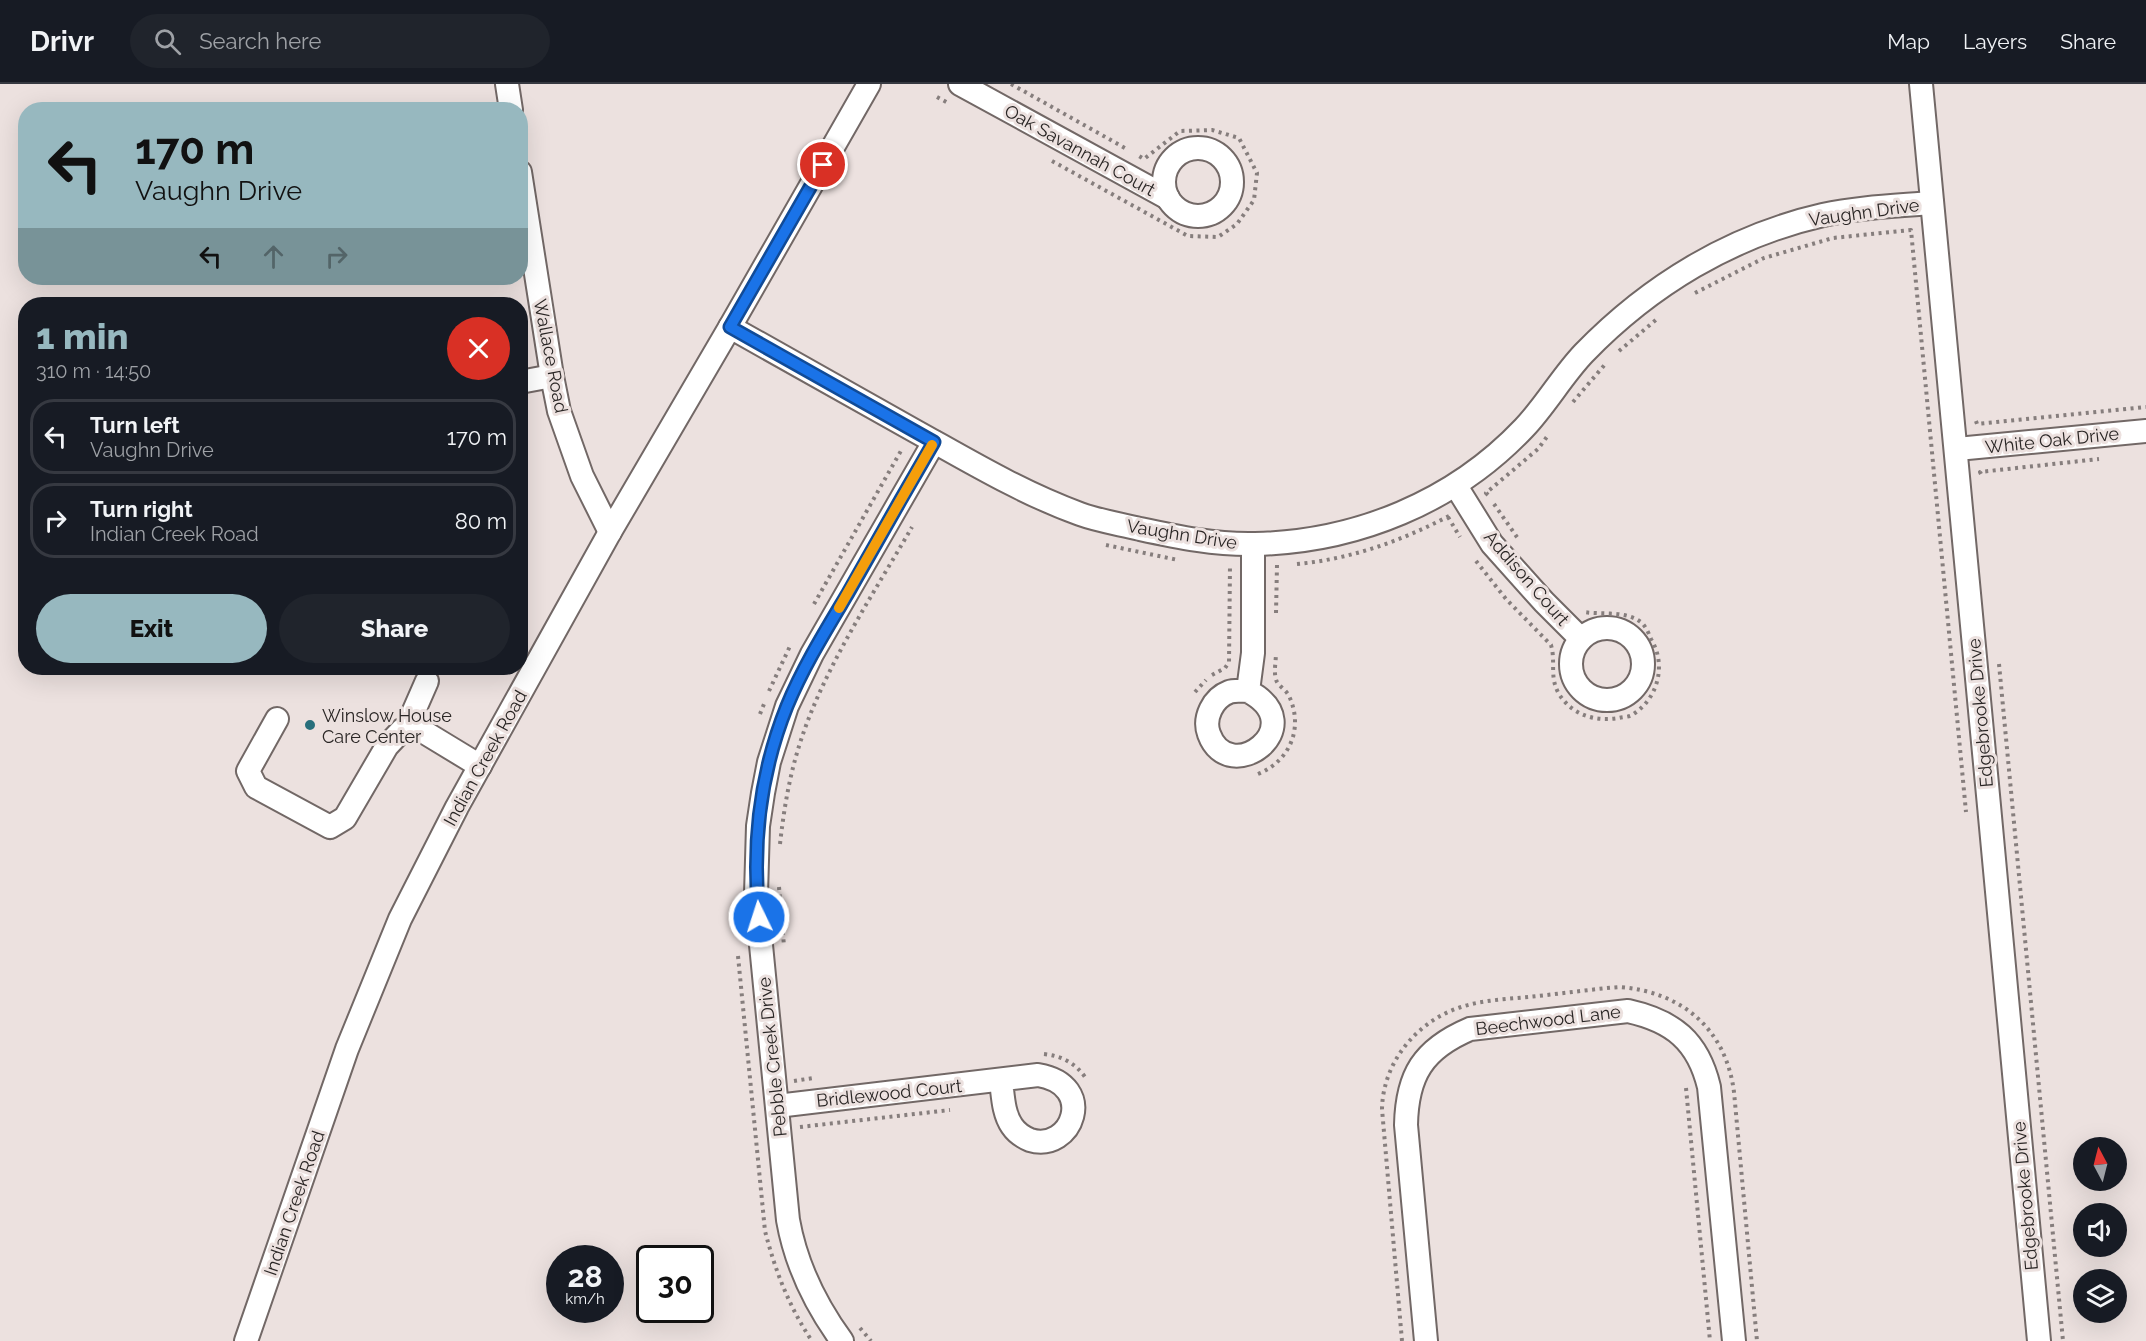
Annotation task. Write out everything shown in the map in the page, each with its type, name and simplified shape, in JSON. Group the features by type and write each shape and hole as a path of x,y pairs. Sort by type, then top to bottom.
{"street":[{"path":"507,84 510,102"},
{"name":"Indian Creek Road","path":"246,1341 356,1027 400,919 480,766 610,532 869,84"},
{"name":"Oak Savannah Court","path":"960,84 1168,198"},
{"name":"Edgebrooke Drive","path":"1921,84 2039,1341"},
{"name":"Vaughn Drive","path":"730,327 1026,492 1084,516 1208,541 1253,544 1301,541 1347,532 1404,513 1456,486 1493,459 1526,426 1581,356 1617,320 1657,289 1699,262 1746,239 1826,214 1932,203"},
{"name":"Wallace Road","path":"528,223 559,411 582,476 610,532"},
{"path":"528,380 552,376"},
{"name":"White Oak Drive","path":"1957,449 2146,431"},
{"name":"Pebble Creek Drive","path":"850,1333 825,1318 808,1286 791,1237 756,894 758,826 770,762 787,706 812,654 934,442"},
{"name":"Addison Court","path":"1456,486 1492,544 1581,639"},
{"path":"1248,691 1252,653 1253,544"},
{"path":"424,732 413,713 427,681"},
{"path":"277,719 248,771 256,787 330,827 345,818 387,746 402,730 424,732 480,766"},
{"name":"Beechwood Lane","path":"1426,1341 1406,1125 1411,1082 1433,1052 1449,1038 1470,1029 1628,1011 1650,1016 1671,1025 1697,1054 1705,1069 1709,1087 1734,1341"},
{"name":"Bridlewood Court","path":"777,1106 1001,1081"}],"path":[{"path":"1688,296 1764,258 1833,238 1911,230 1967,817"},
{"path":"1571,406 1610,358 1661,315"},
{"path":"1975,412 1977,423 2146,407"},
{"path":"1522,545 1486,493 1538,449 1551,432"},
{"path":"1981,483 1980,472 2109,458"},
{"path":"1448,517 1465,543"},
{"path":"780,850 786,797 810,714 830,671 915,522"},
{"path":"1470,552 1506,598 1551,645 1552,675 1563,699 1578,713 1592,719 1631,716 1651,698 1660,672 1656,647 1642,623 1619,614 1584,612 1578,606"},
{"path":"1998,655 2063,1341"},
{"path":"779,880 785,950"},
{"path":"1402,1341 1382,1109 1386,1082 1399,1054 1425,1025 1441,1015 1462,1007 1485,1002 1620,987 1661,995 1689,1011 1710,1031 1727,1061 1734,1092 1757,1341"},
{"path":"797,1080 797,1087"},
{"path":"1684,1082 1710,1341"},
{"path":"793,1128 950,1110"},
{"path":"800,1120 801,1127"},
{"path":"850,1333 871,1341"}],"slow traffic":[{"path":"839,608 932,445"}],"place":[{"name":"Winslow House Care Center","path":"310,725"}],"route":[{"path":"759,917 756,894 758,826 770,762 787,706 812,654 934,442 730,327 823,165"}]}
